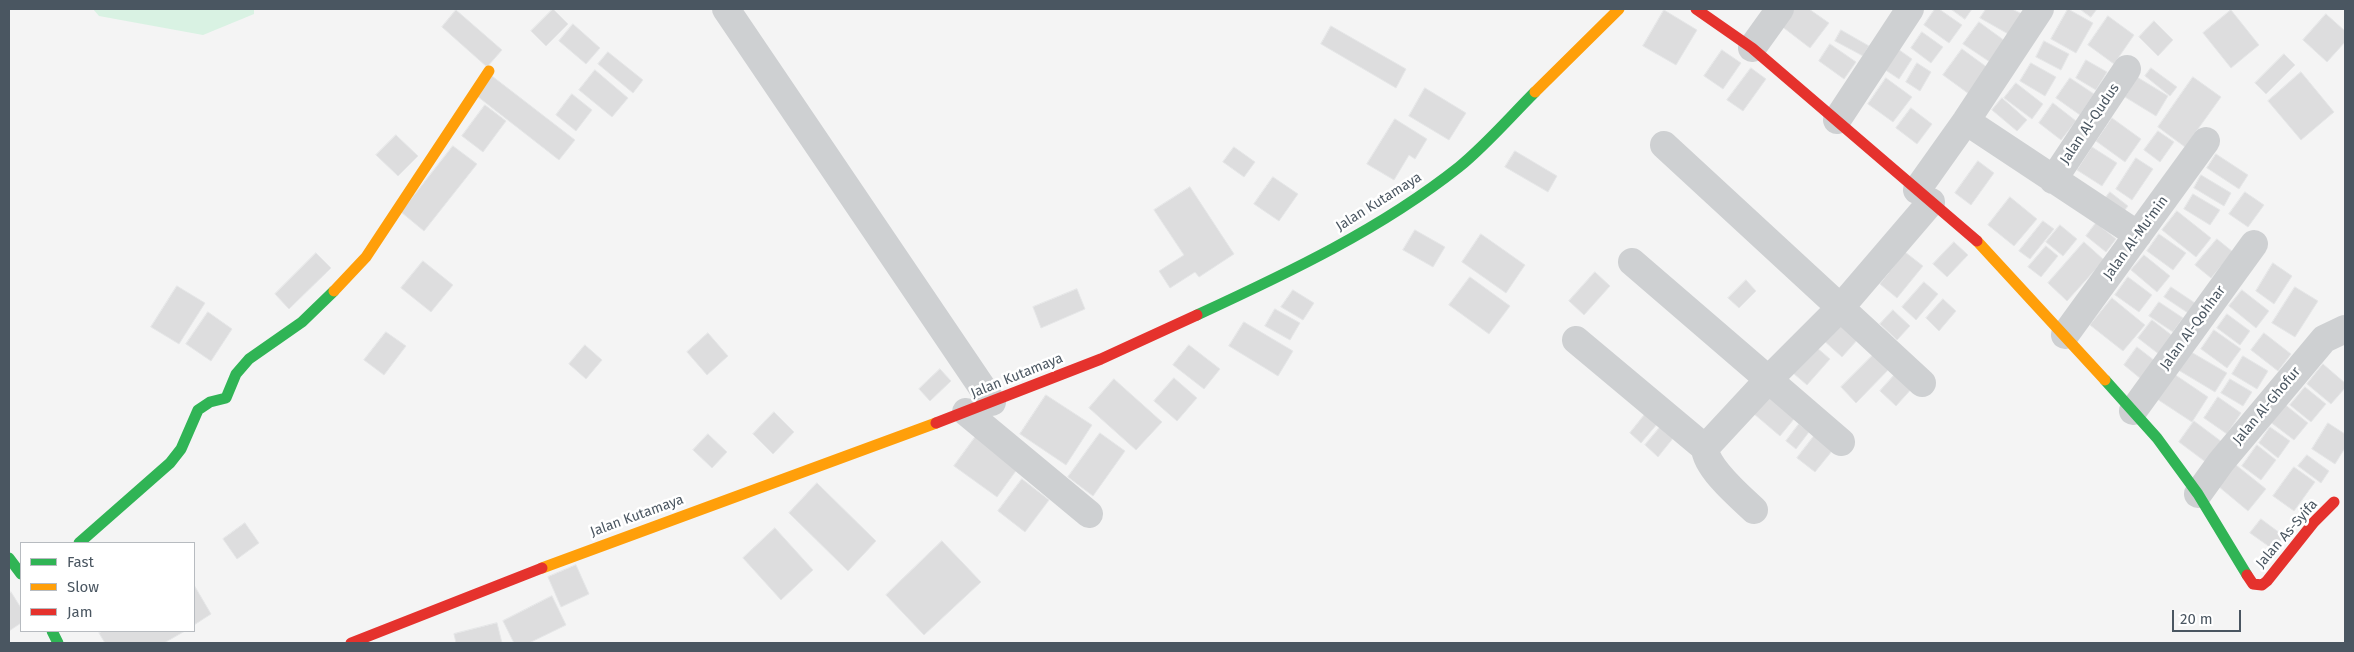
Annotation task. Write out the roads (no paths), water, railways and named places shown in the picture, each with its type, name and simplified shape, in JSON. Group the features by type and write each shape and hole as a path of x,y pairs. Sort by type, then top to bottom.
{"street":[{"path":"726,9 992,402"},
{"name":"Jalan Kutamaya","path":"351,643 533,571 992,402 1101,359 1253,289 1351,238 1410,203 1460,166 1620,9"},
{"path":"1696,9 1752,48 1971,234 2065,334 2157,438 2198,494"},
{"path":"1752,48 1780,9"},
{"path":"1837,120 1910,9"},
{"path":"1754,510 1728,485 1705,457 1705,448 1769,379 1841,307 1924,196 1966,121 2040,9"},
{"name":"Jalan Al-Qudus","path":"2053,180 2127,69"},
{"path":"80,542 170,464 181,449 198,410 210,402 226,398 236,374 249,359 302,322 352,273 366,256 488,71"},
{"path":"1966,121 2138,235"},
{"name":"Jalan Al-Mu'min","path":"2065,334 2206,141"},
{"path":"1664,145 1922,383"},
{"name":"Jalan Al-Qohhar","path":"2133,411 2254,244"},
{"path":"1632,262 1841,442"},
{"name":"Jalan Al-Ghofur","path":"2198,494 2220,462 2324,339 2345,329"},
{"path":"1576,340 1705,448"},
{"path":"966,412 1089,514"},
{"name":"Jalan As-Syifa","path":"2198,494 2252,584 2262,585 2314,522 2334,502"},
{"path":"9,558 20,573"}]}
